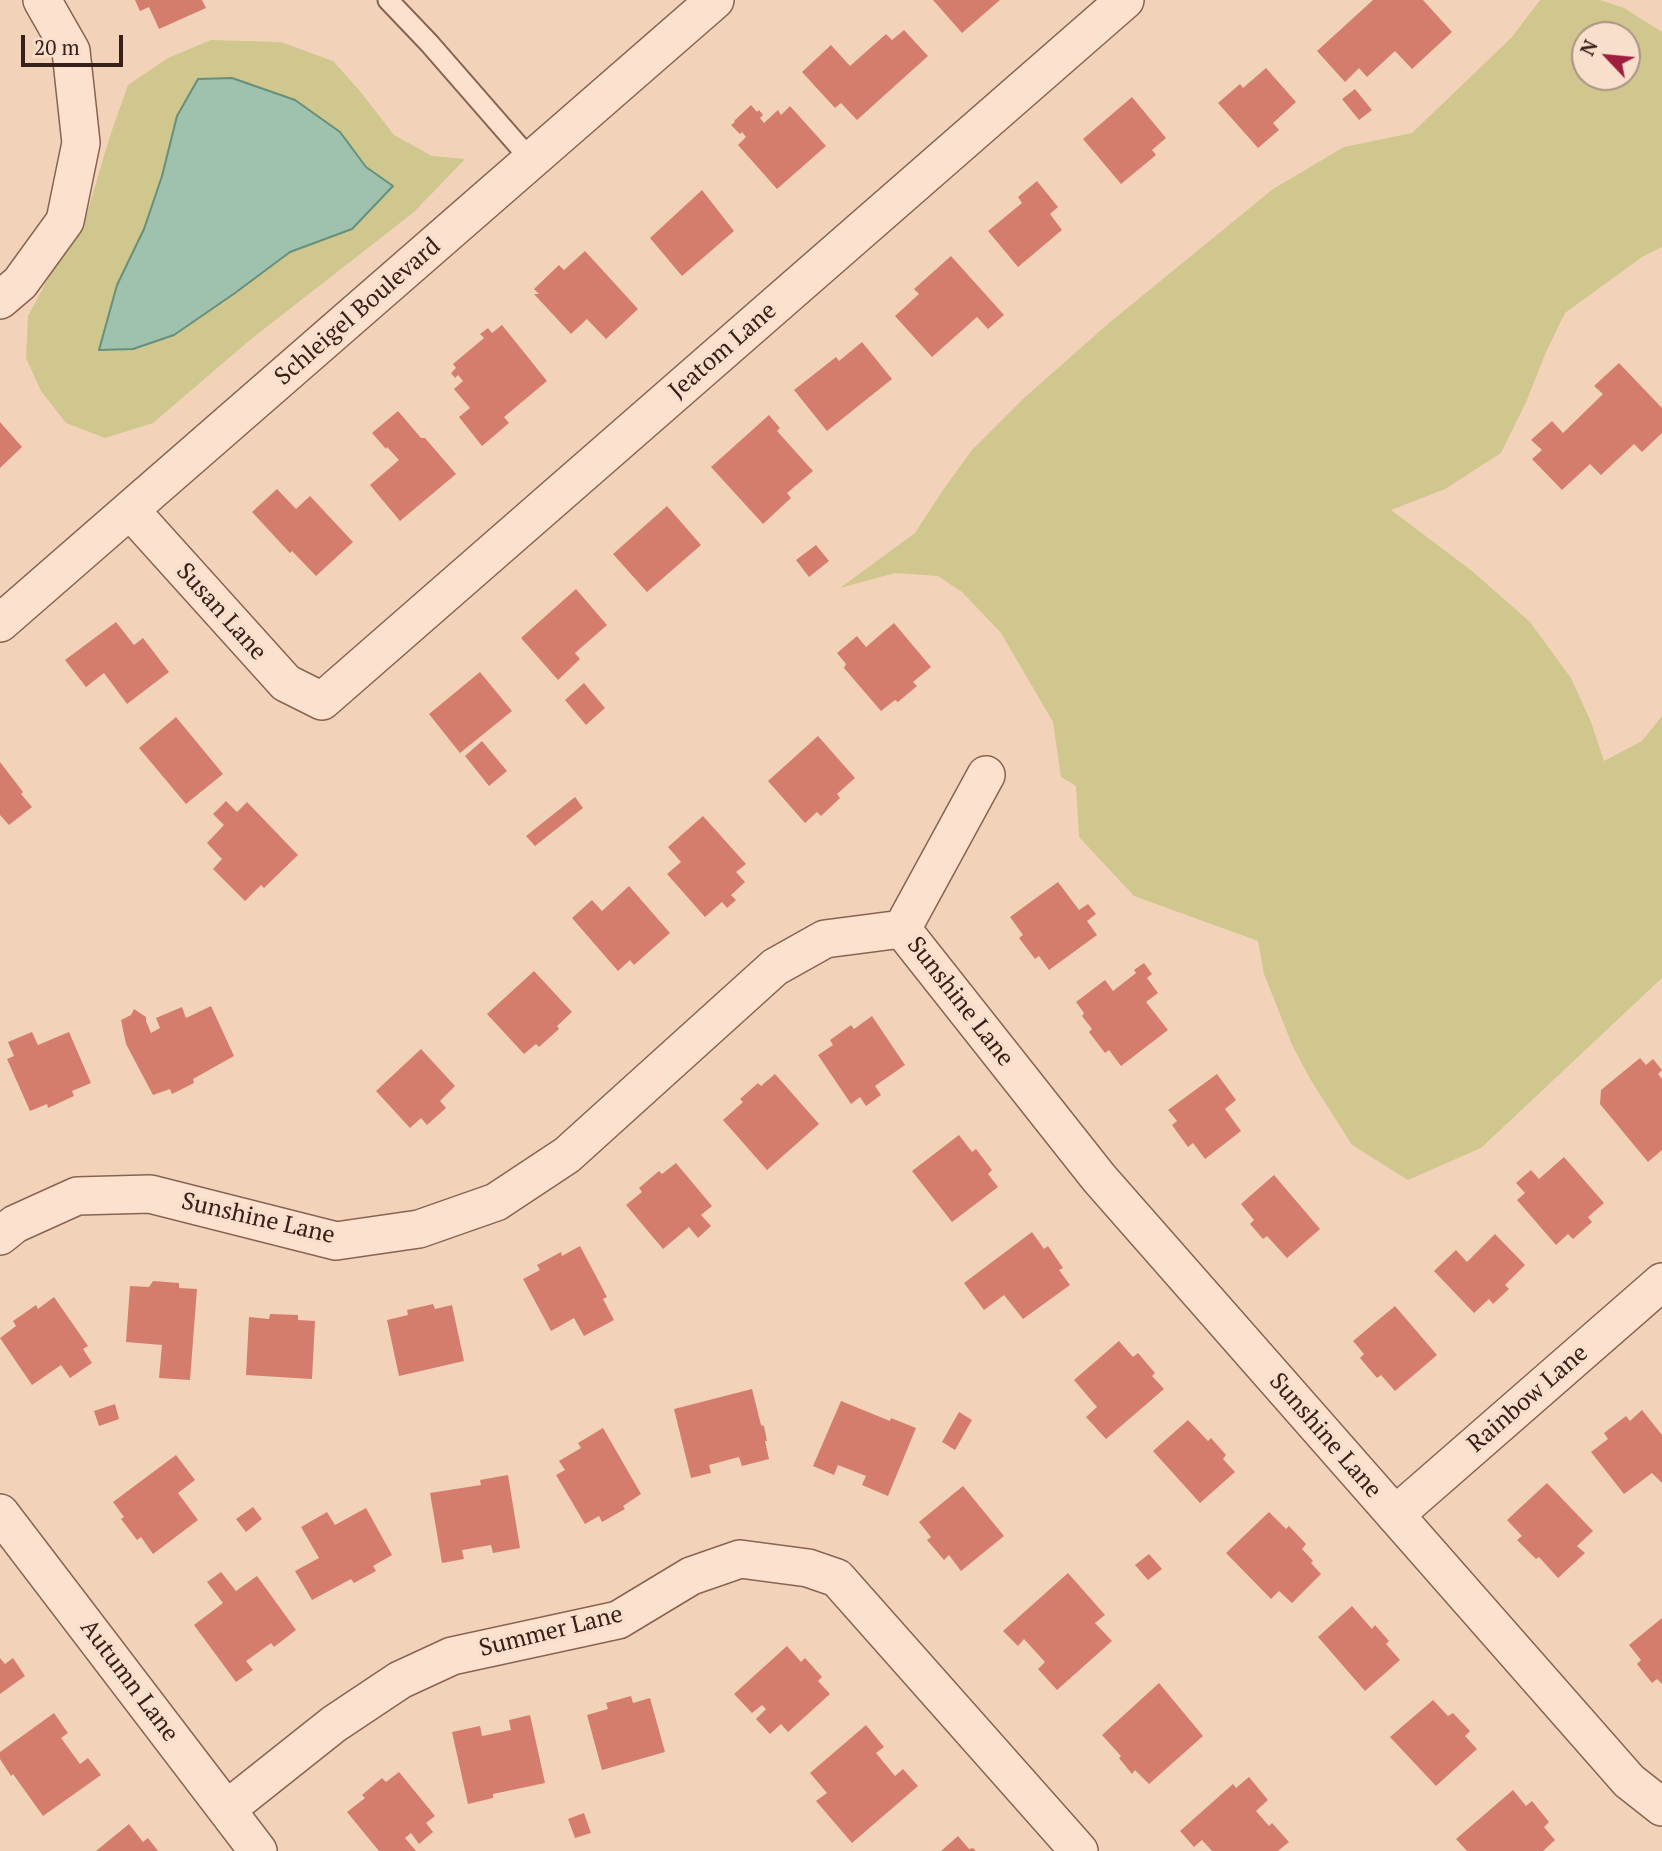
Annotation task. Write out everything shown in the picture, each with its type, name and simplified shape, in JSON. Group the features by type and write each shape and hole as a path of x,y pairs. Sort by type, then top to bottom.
{"street":[{"path":"0,300 20,283 65,221 81,143 71,51 42,0"},
{"name":"Schleigel Boulevard","path":"0,623 715,0"},
{"name":"Jeatom Lane","path":"322,701 1125,0"},
{"name":"Susan Lane","path":"130,510 286,683 322,701"},
{"path":"902,929 986,775"},
{"name":"Sunshine Lane","path":"0,1236 15,1224 77,1196 150,1194 336,1241 432,1224 496,1202 567,1155 775,967 825,939 902,929 1098,1178 1629,1781 1662,1807"},
{"name":"Rainbow Lane","path":"1395,1515 1662,1282"},
{"name":"Autumn Lane","path":"0,1513 258,1851"},
{"name":"Summer Lane","path":"228,1809 334,1724 400,1680 452,1656 618,1620 691,1576 740,1559 808,1568 837,1578 1079,1851"}],"lane":[{"path":"388,0 531,160"}],"shaded area":[{"path":"1540,0 1600,0 1624,8 1662,32 1662,247 1642,257 1565,313 1501,453 1445,489 1391,510 1472,571 1530,622 1571,678 1591,722 1604,761 1642,741 1662,716 1662,978 1481,1148 1408,1180 1352,1145 1312,1082 1293,1047 1264,974 1258,941 1134,896 1079,837 1076,786 1061,777 1053,722 1001,633 962,592 938,576 895,573 840,588 915,533 972,450 1024,398 1109,323 1273,189 1344,147 1412,133 1512,37"},
{"path":"211,40 281,42 333,61 394,135 432,156 465,159 414,212 250,340 153,423 105,438 66,423 41,391 26,358 28,316 87,213 128,85 168,58"},
{"path":"232,78 295,100 340,132 366,167 393,186 352,229 290,252 174,335 133,349 99,350 117,285 144,229 162,176 177,116 198,79"}],"building":[{"path":"135,0 202,0 206,8 159,29 149,7 140,11"},
{"path":"933,0 1000,0 962,33"},
{"path":"1373,0 1423,0 1452,32 1412,69 1395,51 1367,77 1359,68 1345,82 1317,51"},
{"path":"904,30 928,56 857,120 841,103 835,108 802,72 831,45 850,66 886,34 892,40"},
{"path":"1266,68 1296,102 1273,123 1279,130 1258,148 1218,103 1240,84 1243,88"},
{"path":"1355,89 1372,110 1359,120 1342,99"},
{"path":"1132,97 1166,138 1152,150 1156,155 1121,184 1083,139"},
{"path":"751,105 763,115 760,118 764,123 778,110 781,115 790,106 826,146 777,189 738,145 746,137 731,125"},
{"path":"1037,181 1058,207 1050,214 1062,230 1018,267 988,231 1022,203 1018,197"},
{"path":"702,190 734,231 682,276 650,238"},
{"path":"585,251 638,309 606,339 587,319 571,334 534,294 539,294 534,289 559,265 564,270"},
{"path":"951,256 1004,315 988,329 977,317 932,357 895,316 919,294 914,289"},
{"path":"502,325 547,381 504,417 509,423 482,446 459,417 470,408 454,389 463,381 458,375 455,378 451,373 456,368 453,364 484,338 480,334 488,328 492,333"},
{"path":"862,342 892,379 827,431 794,390 836,357 839,361"},
{"path":"1619,363 1662,408 1662,433 1642,452 1634,444 1601,475 1590,464 1562,490 1532,459 1542,450 1531,440 1552,421 1563,433 1603,394 1594,386"},
{"path":"398,411 456,474 400,521 370,485 399,460 372,433"},
{"path":"769,415 780,428 777,431 813,471 787,493 791,498 763,524 711,467"},
{"path":"0,422 22,447 0,468"},
{"path":"277,489 296,509 310,496 353,542 316,576 292,551 290,553 252,512"},
{"path":"667,506 701,545 647,592 613,554"},
{"path":"816,545 829,561 809,577 796,560"},
{"path":"576,589 607,625 575,653 580,659 558,680 521,638"},
{"path":"116,622 134,645 143,638 169,672 127,704 104,673 86,687 65,660"},
{"path":"894,623 931,667 913,682 917,686 898,702 895,700 881,711 844,668 846,664 837,653 857,636 866,647"},
{"path":"480,672 512,711 460,753 429,714"},
{"path":"584,683 605,708 586,725 565,700"},
{"path":"176,717 223,774 186,804 139,748"},
{"path":"818,736 855,778 837,794 840,798 821,816 817,812 805,823 768,781"},
{"path":"482,741 507,771 489,786 465,756"},
{"path":"0,762 32,807 9,825 0,815"},
{"path":"575,797 583,808 535,846 526,836"},
{"path":"226,801 237,812 247,802 298,855 264,888 261,885 245,901 213,869 222,859 207,843 224,825 213,814"},
{"path":"703,816 746,864 736,872 745,882 731,895 736,900 727,908 722,902 705,917 667,874 681,862 668,847"},
{"path":"1058,882 1079,910 1088,904 1096,914 1087,921 1097,935 1049,970 1039,956 1035,959 1019,938 1023,935 1010,917"},
{"path":"629,886 670,933 634,965 630,960 618,971 572,918 592,900 602,911"},
{"path":"1144,963 1152,974 1147,978 1158,993 1146,1002 1168,1030 1121,1066 1109,1050 1105,1053 1089,1032 1092,1029 1076,1002 1105,980 1113,991"},
{"path":"534,971 572,1012 557,1026 559,1029 539,1047 536,1044 524,1054 487,1014"},
{"path":"211,1006 234,1056 193,1079 194,1083 172,1094 170,1089 153,1095 126,1044 121,1020 131,1015 134,1009 146,1017 151,1033 160,1028 156,1018 182,1007 186,1018"},
{"path":"872,1016 905,1065 875,1086 881,1095 866,1106 860,1097 851,1104 818,1055 833,1045 830,1040 851,1025 854,1029"},
{"path":"32,1032 38,1045 69,1032 91,1083 72,1091 74,1096 48,1108 47,1104 30,1111 7,1059 14,1056 8,1042"},
{"path":"421,1049 455,1086 440,1101 446,1108 427,1125 421,1118 410,1128 376,1091"},
{"path":"1640,1058 1646,1065 1653,1059 1662,1070 1658,1074 1662,1079 1662,1150 1648,1162 1600,1104 1601,1090"},
{"path":"775,1074 819,1124 767,1170 723,1120 743,1102 740,1099 758,1083 761,1086"},
{"path":"1217,1074 1236,1100 1225,1109 1241,1131 1205,1159 1193,1143 1188,1147 1172,1125 1177,1121 1168,1110"},
{"path":"959,1135 972,1152 976,1149 992,1170 988,1174 998,1187 952,1222 912,1171"},
{"path":"1564,1157 1604,1203 1588,1217 1592,1222 1573,1239 1568,1234 1556,1245 1517,1200 1525,1193 1516,1183 1531,1170 1539,1179"},
{"path":"676,1163 712,1206 701,1215 711,1226 698,1238 689,1227 663,1249 626,1205 642,1192 639,1188 659,1171 662,1174"},
{"path":"1274,1175 1320,1229 1287,1258 1267,1236 1263,1239 1250,1224 1254,1220 1241,1204"},
{"path":"1032,1232 1044,1249 1048,1246 1063,1268 1059,1270 1070,1285 1023,1319 1004,1295 984,1310 964,1283"},
{"path":"1495,1234 1525,1265 1505,1285 1509,1289 1493,1304 1489,1299 1474,1313 1434,1271 1456,1250 1467,1262"},
{"path":"580,1246 607,1297 603,1299 614,1320 584,1336 574,1318 551,1331 523,1279 540,1270 537,1265 561,1252 562,1256"},
{"path":"153,1281 179,1283 179,1288 197,1289 190,1380 159,1378 162,1345 126,1342 130,1286 149,1287"},
{"path":"54,1297 88,1346 83,1349 92,1363 70,1378 61,1365 32,1385 0,1338 16,1326 13,1321 36,1305 38,1309"},
{"path":"433,1304 435,1309 452,1305 464,1361 399,1376 387,1320 408,1315 407,1310"},
{"path":"1395,1306 1437,1355 1395,1391 1381,1375 1377,1378 1360,1358 1364,1354 1353,1341"},
{"path":"270,1314 298,1315 298,1320 315,1321 312,1379 246,1375 249,1317 269,1319"},
{"path":"1119,1341 1133,1357 1138,1353 1155,1373 1152,1376 1164,1389 1106,1439 1086,1417 1097,1407 1074,1380"},
{"path":"752,1389 761,1425 764,1426 769,1459 742,1466 739,1457 709,1465 711,1473 691,1478 674,1409"},
{"path":"841,1401 890,1421 891,1418 916,1428 888,1496 862,1485 866,1476 838,1465 834,1475 813,1466"},
{"path":"115,1404 119,1419 99,1426 94,1411"},
{"path":"1642,1410 1662,1435 1662,1483 1652,1473 1624,1494 1591,1452 1608,1439 1604,1433 1626,1416 1630,1421"},
{"path":"959,1412 972,1420 955,1450 942,1442"},
{"path":"1188,1420 1208,1441 1211,1438 1226,1455 1223,1459 1235,1472 1200,1503 1153,1451"},
{"path":"603,1428 641,1494 623,1506 625,1509 602,1522 599,1516 585,1524 556,1475 565,1470 559,1461 581,1448 578,1443"},
{"path":"176,1455 195,1480 178,1493 198,1520 153,1554 141,1537 137,1540 121,1519 124,1517 113,1502"},
{"path":"508,1475 520,1548 493,1553 491,1545 462,1550 464,1559 442,1563 430,1493 481,1485 480,1480"},
{"path":"1547,1483 1593,1531 1577,1546 1585,1553 1558,1578 1539,1557 1536,1559 1517,1540 1522,1536 1507,1520"},
{"path":"963,1486 1004,1536 961,1571 949,1555 944,1560 927,1540 931,1537 919,1522"},
{"path":"253,1507 262,1519 246,1532 236,1519"},
{"path":"366,1508 392,1555 373,1566 376,1571 354,1583 351,1579 312,1600 295,1571 319,1558 301,1527 327,1512 335,1525"},
{"path":"1269,1512 1286,1529 1289,1526 1306,1544 1302,1549 1321,1574 1292,1603 1279,1591 1271,1599 1226,1553"},
{"path":"1149,1554 1162,1569 1148,1580 1135,1565"},
{"path":"221,1572 236,1591 257,1576 296,1630 274,1647 271,1643 246,1661 253,1670 236,1682 194,1625 223,1603 207,1582"},
{"path":"1068,1573 1105,1615 1095,1623 1112,1641 1057,1690 1038,1669 1045,1662 1024,1639 1018,1646 1003,1631"},
{"path":"1352,1606 1372,1629 1375,1625 1400,1660 1365,1691 1318,1637"},
{"path":"1662,1618 1662,1684 1657,1679 1652,1683 1637,1664 1641,1660 1629,1645"},
{"path":"787,1646 801,1662 805,1658 822,1677 818,1681 830,1694 788,1732 781,1724 770,1734 756,1719 766,1709 762,1705 752,1713 734,1694"},
{"path":"0,1658 5,1664 13,1658 25,1676 0,1694"},
{"path":"1159,1683 1203,1736 1149,1784 1135,1770 1132,1774 1119,1758 1121,1756 1102,1735"},
{"path":"631,1696 633,1703 650,1698 665,1752 602,1770 587,1715 608,1709 606,1703"},
{"path":"1433,1700 1448,1716 1453,1713 1470,1731 1465,1736 1477,1749 1436,1786 1390,1737"},
{"path":"54,1713 68,1733 61,1738 80,1764 88,1758 101,1775 43,1816 13,1774 11,1776 0,1759 0,1752"},
{"path":"530,1715 545,1783 493,1794 493,1798 468,1804 452,1732 480,1726 482,1736 511,1730 509,1720"},
{"path":"866,1725 884,1747 876,1753 895,1776 903,1769 918,1786 852,1843 816,1801 827,1793 810,1773"},
{"path":"399,1772 435,1816 426,1823 433,1832 419,1844 411,1833 405,1838 416,1851 379,1851 347,1812 365,1798 362,1795 382,1778 386,1782"},
{"path":"1249,1777 1268,1800 1256,1811 1269,1826 1272,1823 1289,1842 1278,1851 1212,1851 1202,1840 1194,1847 1180,1831 1233,1784 1236,1788"},
{"path":"1513,1790 1526,1806 1532,1801 1549,1822 1544,1827 1555,1840 1543,1851 1467,1851 1456,1839"},
{"path":"584,1813 591,1833 575,1838 568,1819"},
{"path":"129,1824 143,1842 148,1838 158,1851 96,1851"},
{"path":"958,1836 969,1849 976,1851 941,1851"}]}
